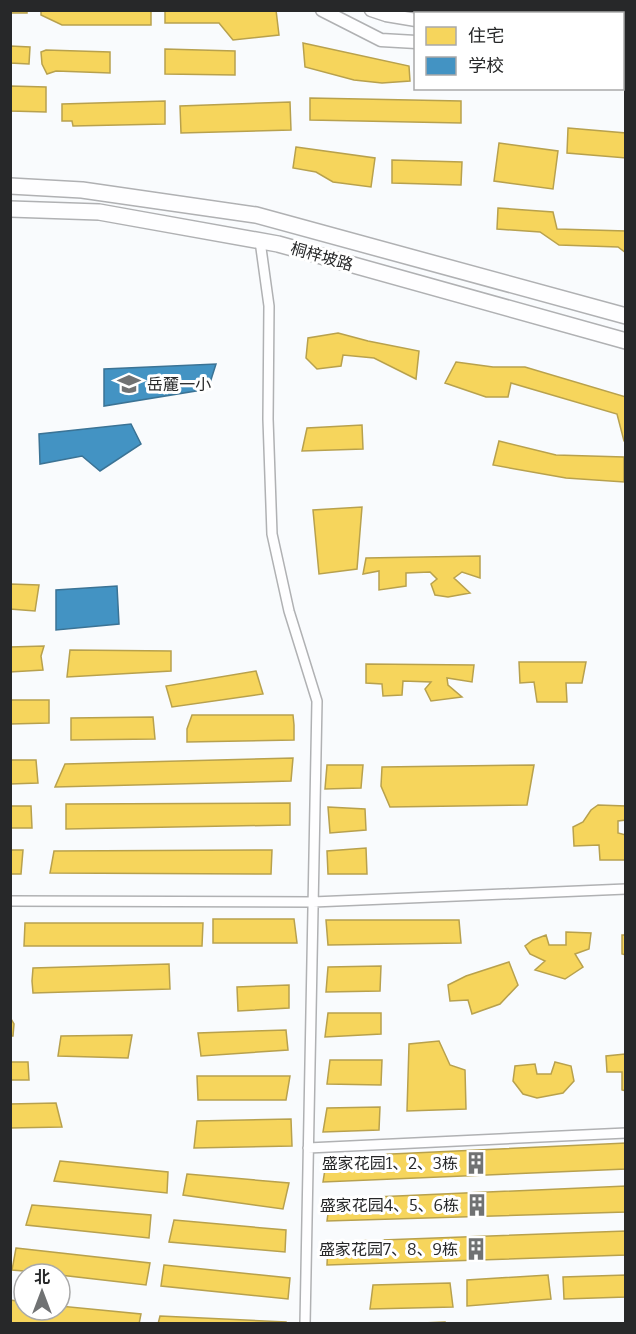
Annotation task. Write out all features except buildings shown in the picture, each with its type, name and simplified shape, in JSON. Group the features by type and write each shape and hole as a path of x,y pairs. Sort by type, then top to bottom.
{"main road":[{"name":"桐梓坡路","path":"10,186 82,190 256,215 626,316"},
{"name":"桐梓坡路","path":"10,209 99,212 260,241 300,250 626,341"}],"street":[{"path":"322,10 381,40 414,42"},
{"path":"371,10 414,20"},
{"path":"260,241 269,306 267,419 272,534 289,611 317,701 305,1323"},
{"path":"10,901 313,902 626,889"},
{"path":"308,1148 626,1133"}],"place":[{"name":"岳麓一小","path":"129,384"},
{"name":"盛家花园1、2、3栋","path":"476,1163"},
{"name":"盛家花园4、5、6栋","path":"477,1205"},
{"name":"盛家花园7、8、9栋","path":"476,1249"}]}
